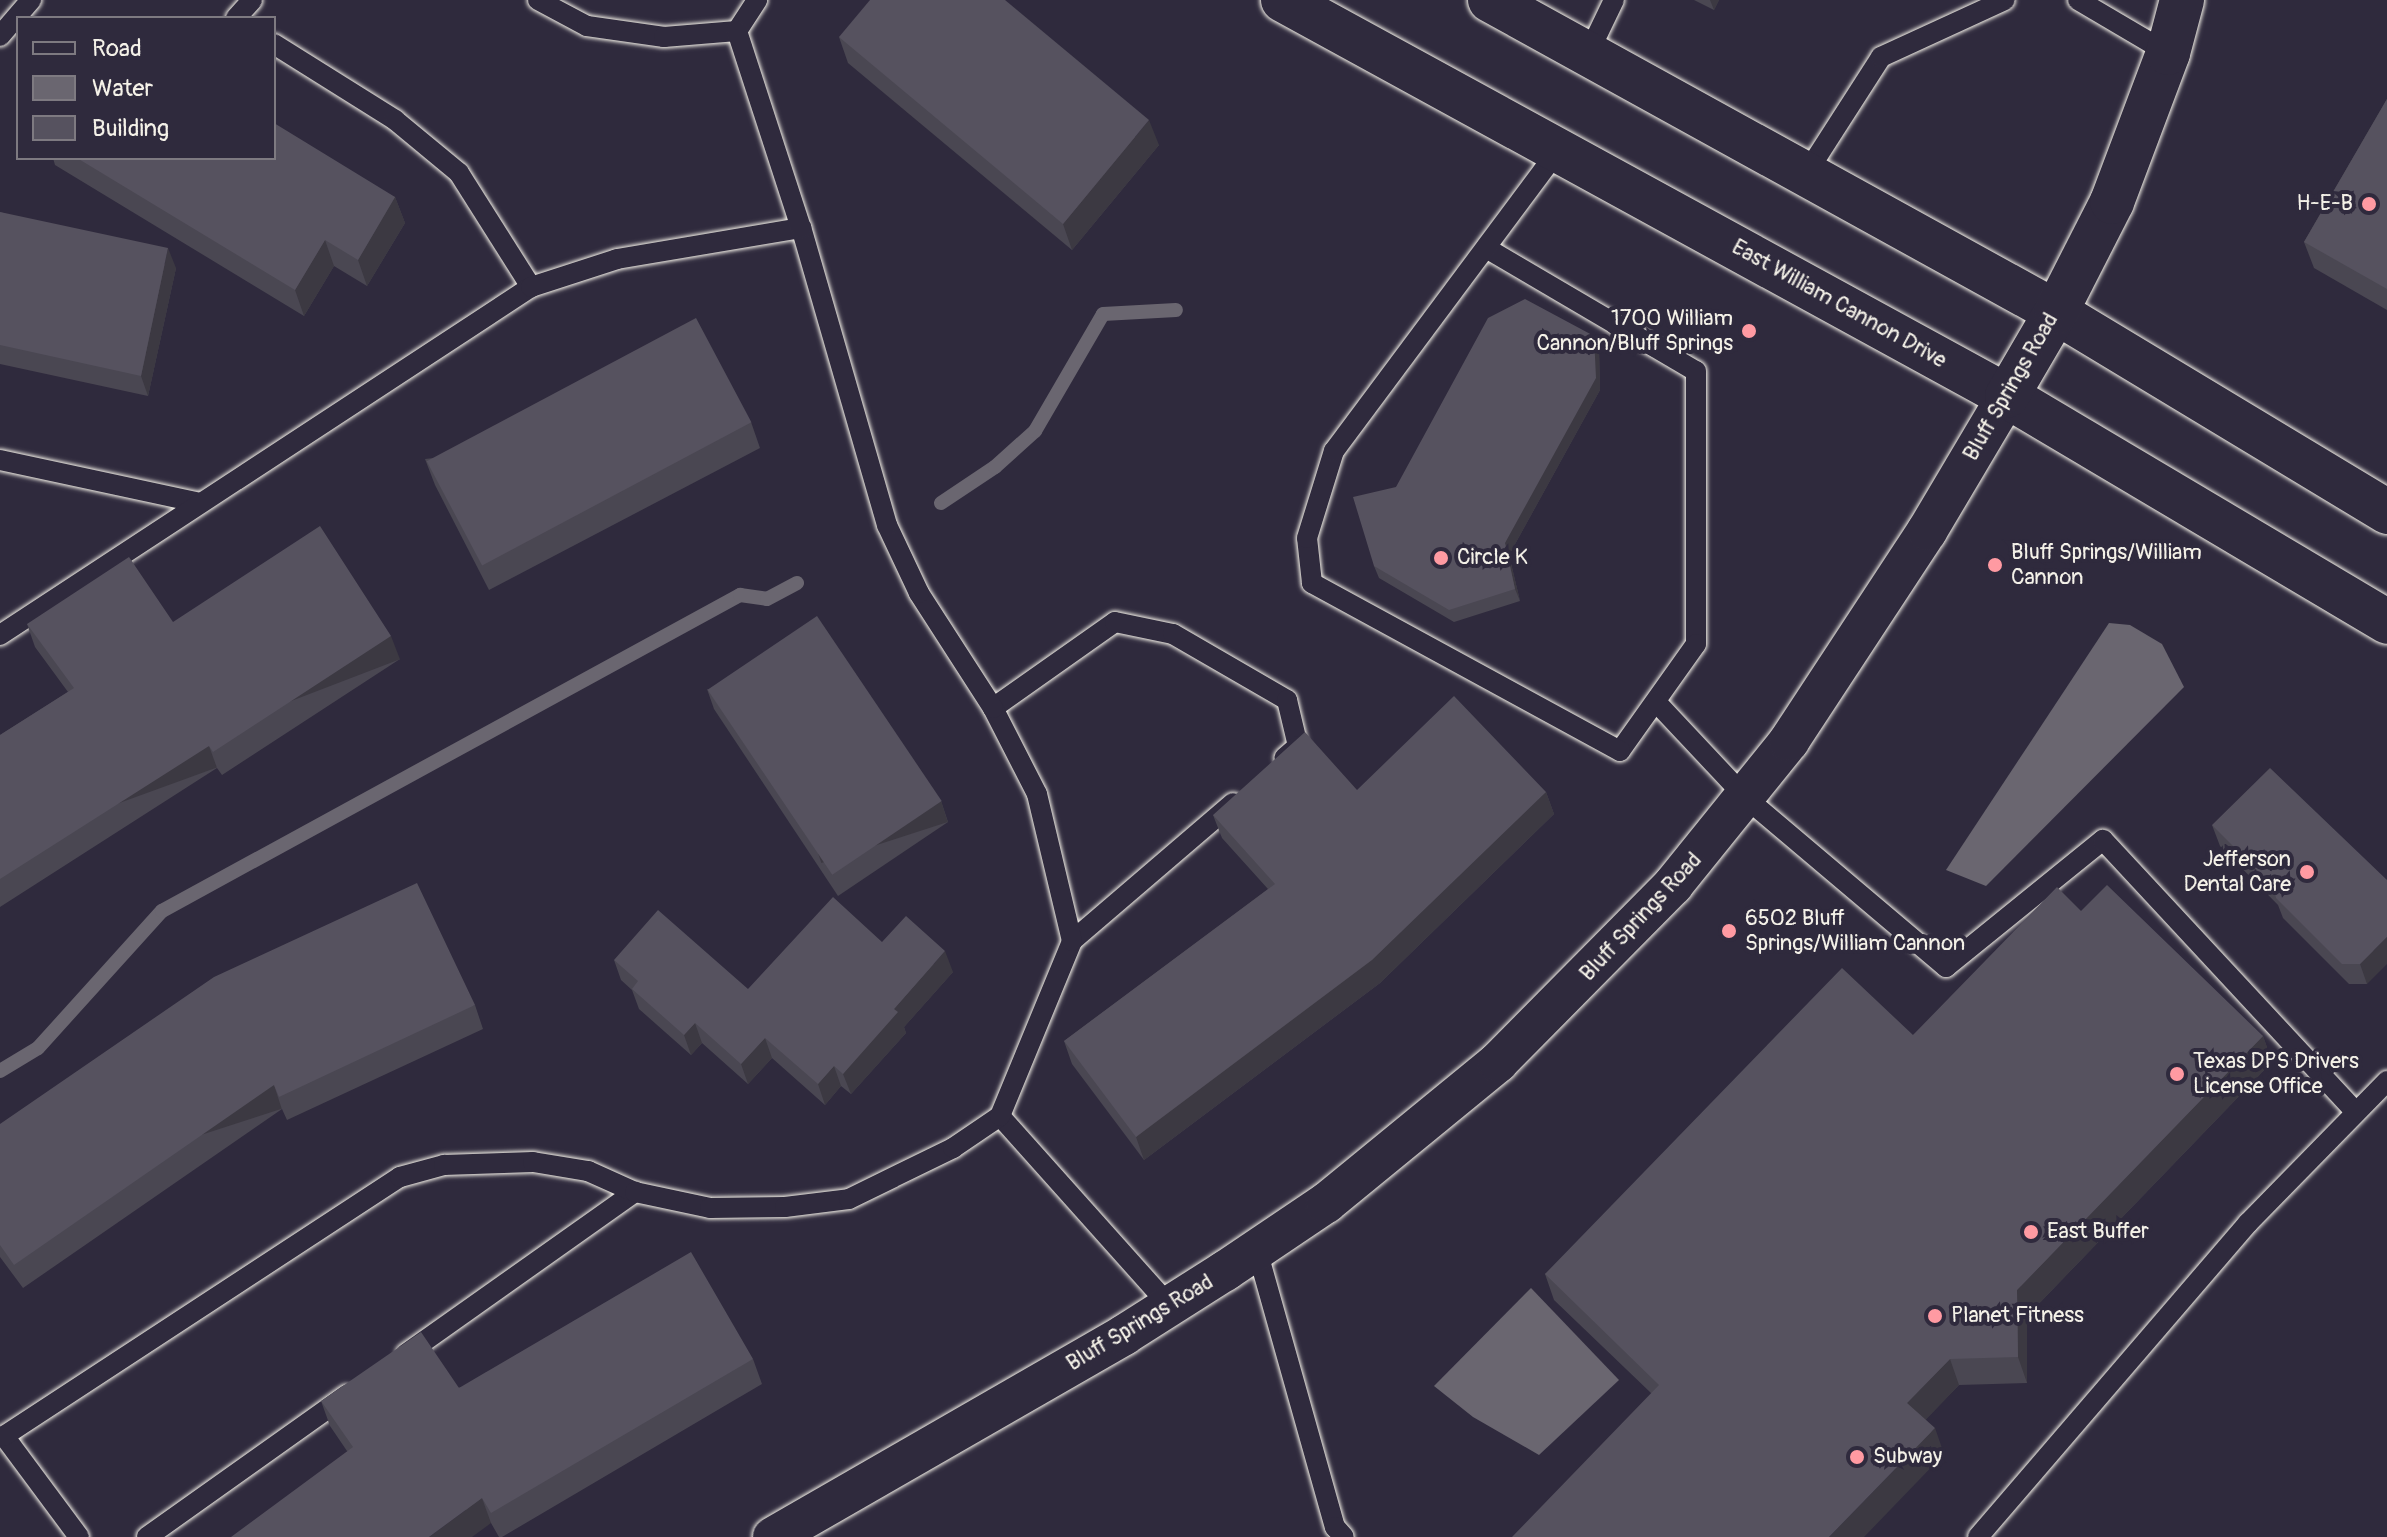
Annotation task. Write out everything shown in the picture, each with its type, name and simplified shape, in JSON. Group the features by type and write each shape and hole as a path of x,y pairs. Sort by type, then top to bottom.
{"main road":[{"name":"East William Cannon Drive","path":"1283,0 2007,396 2387,622"},
{"path":"1490,0 2056,312 2387,512"},
{"name":"Bluff Springs Road","path":"2007,396 2056,312 2112,202 2168,53 2182,0"}],"street":[{"name":"Bluff Springs Road","path":"773,1537 1170,1306 1257,1250 1326,1203 1498,1062 1673,885 1746,798 1859,637 2007,396"}],"lane":[{"path":"17,16 31,0"},
{"path":"238,16 252,0"},
{"path":"538,0 587,26 664,37 737,31"},
{"path":"737,31 757,0"},
{"path":"1588,54 1614,0"},
{"path":"1806,174 1881,57 2005,0"},
{"path":"2078,0 2168,53"},
{"path":"0,36 16,17"},
{"path":"737,31 801,228 887,525 919,593 993,708 1037,794 1072,941"},
{"path":"276,45 395,120 459,173 531,287"},
{"path":"1486,248 1696,371 1696,644 1620,751 1312,583 1307,538 1334,451 1558,151"},
{"path":"0,635 531,287 617,259 801,228"},
{"path":"0,460 200,503"},
{"path":"79,1537 4,1436 400,1177 444,1165 533,1162 588,1171 635,1192 710,1208 785,1207 849,1199 953,1148 1000,1116 1072,941 1298,746 1287,700 1173,634 1115,622 993,708"},
{"path":"1656,702 1746,798 1946,967 2103,840 2355,1111"},
{"path":"1978,1537 2248,1223 2387,1081"},
{"path":"1000,1116 1170,1306"},
{"path":"391,1364 635,1192"},
{"path":"1257,1250 1335,1527 1344,1537"},
{"path":"147,1537 365,1383"}],"water":[{"path":"2109,623 2130,625 2162,644 2184,687 1986,886 1946,870"},
{"path":"1531,1288 1619,1380 1539,1455 1473,1417 1434,1386"}],"building":[{"path":"870,0 1005,0 1149,120 1063,224 839,37"},
{"name":"H-E-B","path":"2387,99 2387,289 2304,242"},
{"path":"276,124 395,197 358,260 325,240 295,290 80,160 276,160"},
{"path":"0,212 168,248 141,376 0,345"},
{"path":"1525,299 1594,336 1596,378 1505,543 1515,589 1449,610 1374,566 1353,497 1396,487 1488,318"},
{"path":"696,318 751,422 482,565 427,461"},
{"path":"320,526 391,636 213,752 209,746 0,879 0,735 74,688 27,624 129,557 173,622"},
{"path":"817,616 942,801 832,875 708,690"},
{"path":"1454,696 1546,792 1372,960 1136,1137 1064,1041 1275,884 1213,815 1305,732 1357,790"},
{"name":"Jefferson Dental Care","path":"2270,768 2387,880 2387,937 2360,964 2342,964 2276,898 2274,887 2212,825"},
{"path":"417,883 475,1005 279,1097 274,1085 14,1265 0,1245 0,1124 214,977"},
{"path":"2107,885 2263,1036 2017,1290 2018,1357 1950,1359 1907,1403 1935,1428 1829,1537 1512,1537 1659,1385 1545,1274 1842,968 1913,1035 2057,887 2081,911"},
{"path":"833,897 882,942 906,916 945,951 894,1009 898,1012 843,1074 834,1066 818,1084 765,1038 741,1064 695,1023 684,1035 632,989 638,981 614,960 658,910 748,989"},
{"path":"691,1252 753,1359 491,1513 482,1498 429,1537 231,1537 353,1447 321,1401 421,1332 459,1388"}],"waterway":[{"path":"941,503 995,467 1035,431 1103,314 1176,310"},
{"path":"0,1071 38,1048 162,911 740,595 767,599 797,583"}],"place":[{"name":"H-E-B","path":"2369,204"},
{"name":"1700 William Cannon/Bluff Springs","path":"1749,331"},
{"name":"Circle K","path":"1441,558"},
{"name":"Bluff Springs/William Cannon","path":"1995,565"},
{"name":"Jefferson Dental Care","path":"2307,872"},
{"name":"6502 Bluff Springs/William Cannon","path":"1729,931"},
{"name":"Texas DPS Drivers License Office","path":"2177,1074"},
{"name":"East Buffer","path":"2031,1232"},
{"name":"Planet Fitness","path":"1935,1316"},
{"name":"Subway","path":"1857,1457"}]}
